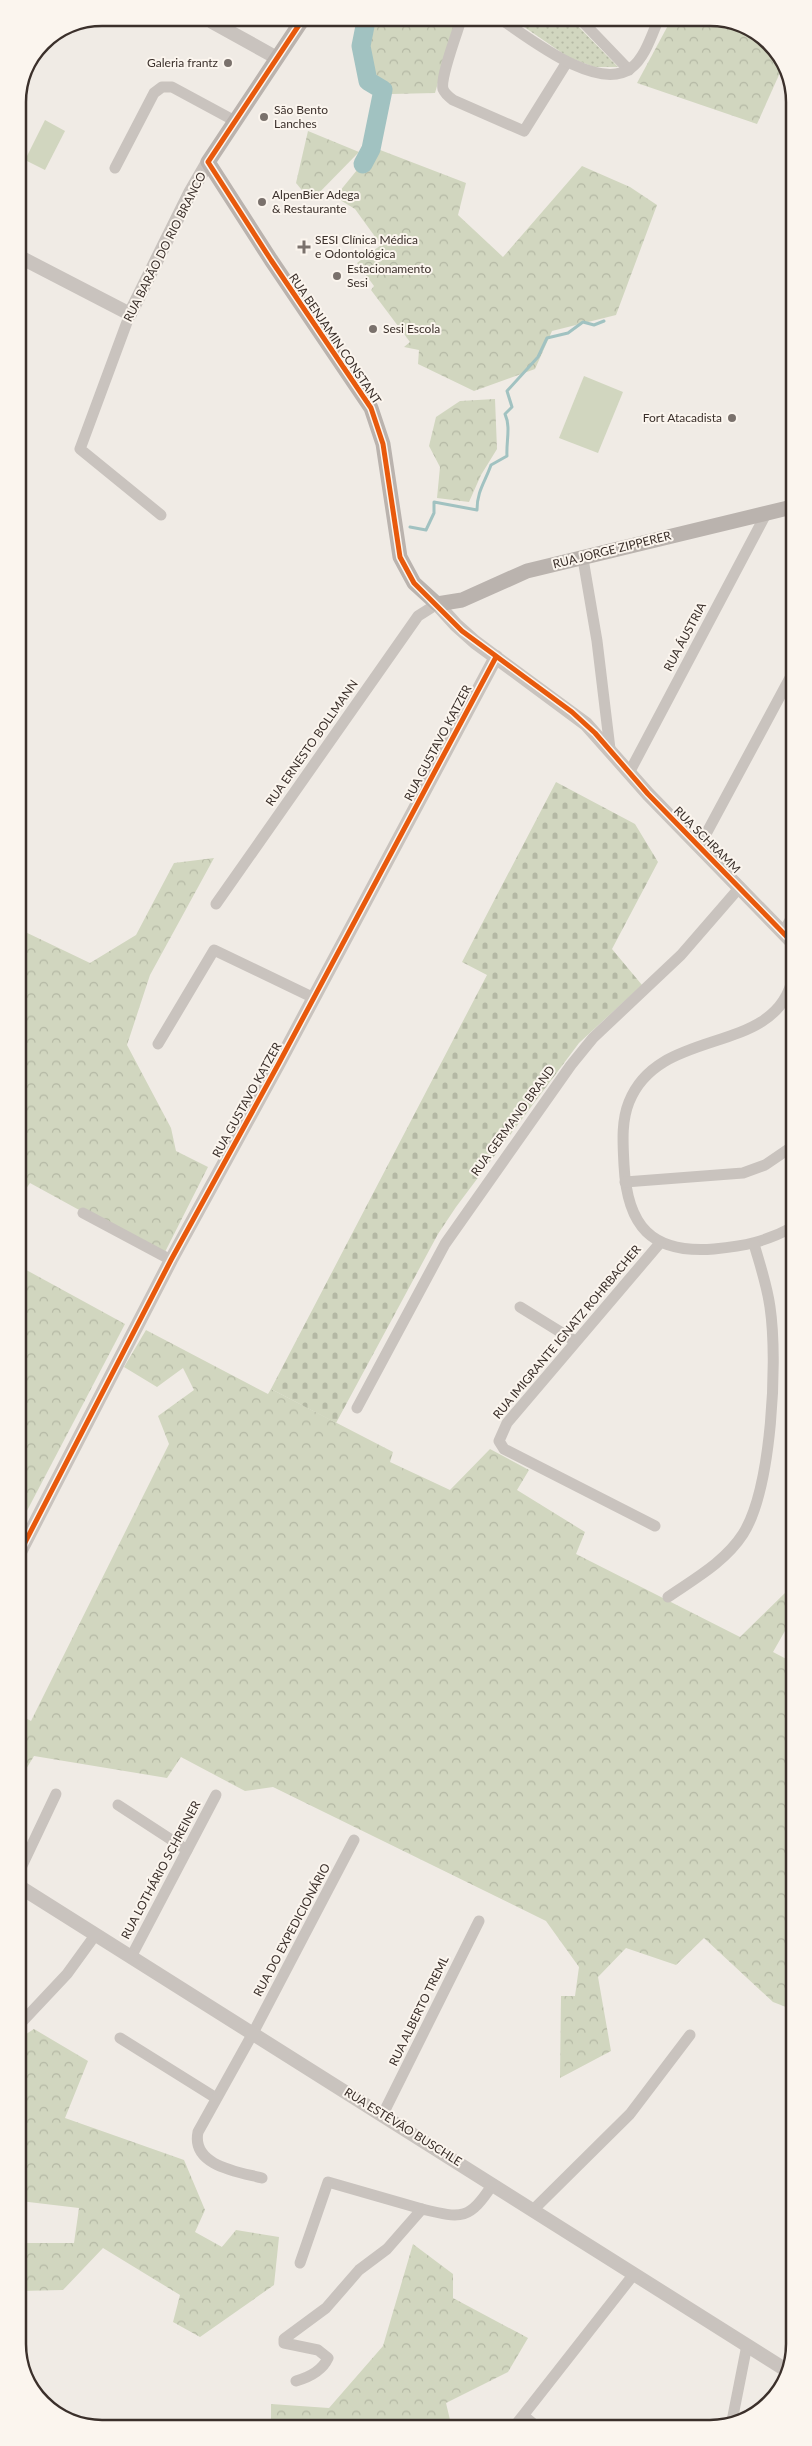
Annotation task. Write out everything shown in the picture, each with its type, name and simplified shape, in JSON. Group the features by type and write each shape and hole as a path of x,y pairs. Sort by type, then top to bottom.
{"main road":[{"name":"RUA BARÃO DO RIO BRANCO","path":"208,162 298,26"},
{"name":"RUA BENJAMIN CONSTANT","path":"208,162 271,260 371,408 383,444 400,557 414,582 437,604"},
{"name":"RUA JORGE ZIPPERER","path":"437,604 462,600 527,571 786,509"}],"street":[{"path":"219,26 278,58"},
{"path":"459,26 444,76 445,93 453,100 524,131 567,62"},
{"path":"511,26 567,62 602,74 617,74 629,70 639,59 655,26"},
{"path":"587,26 629,70"},
{"path":"115,168 154,93 162,87 172,87 235,121"},
{"name":"RUA BARÃO DO RIO BRANCO","path":"161,515 80,449 130,314 190,193 208,162"},
{"path":"26,260 130,314"},
{"name":"RUA ÁUSTRIA","path":"629,773 766,514"},
{"path":"583,559 597,641 610,749"},
{"name":"RUA BENJAMIN CONSTANT","path":"437,604 456,625 496,657 572,712 610,749"},
{"name":"RUA ERNESTO BOLLMANN","path":"216,904 418,616 437,604"},
{"name":"RUA GUSTAVO KATZER","path":"26,1540 171,1260 314,998 496,657"},
{"path":"700,847 786,685"},
{"name":"RUA SCHRAMM","path":"610,749 629,773 786,934"},
{"name":"RUA GERMANO BRAND","path":"357,1408 445,1244 567,1071 593,1038 681,955 740,887"},
{"path":"784,931 786,927"},
{"path":"158,1044 214,950 314,998"},
{"path":"786,994 782,1004 766,1020 736,1034 683,1052 655,1068 638,1086 629,1103 624,1123 625,1182 633,1214 660,1243 673,1248 698,1250 764,1242 786,1231"},
{"path":"625,1182 743,1174 765,1165 786,1151"},
{"path":"83,1213 171,1260"},
{"name":"RUA IMIGRANTE IGNATZ ROHRBACHER","path":"655,1526 500,1446 498,1441 503,1430 575,1341 660,1243"},
{"path":"668,1597 704,1573 732,1548 749,1523 760,1491 769,1428 773,1342 769,1298 754,1244"},
{"path":"520,1307 575,1341"},
{"path":"26,1857 56,1794"},
{"name":"RUA LOTHÁRIO SCHREINER","path":"131,1957 216,1795"},
{"path":"118,1806 187,1850"},
{"name":"RUA DO EXPEDICIONÁRIO","path":"262,2178 215,2164 209,2160 198,2146 196,2139 198,2132 253,2033 354,1840"},
{"name":"RUA ESTÊVÃO BUSCHLE","path":"26,1891 383,2114 782,2368"},
{"name":"RUA ALBERTO TREML","path":"383,2114 479,1921"},
{"path":"26,2018 67,1974 96,1934"},
{"path":"533,2210 630,2114 690,2034"},
{"path":"120,2038 216,2098"},
{"path":"300,2263 328,2182 422,2209 450,2215 467,2214 480,2204 493,2184"},
{"path":"296,2381 313,2375 325,2365 328,2358 318,2350 283,2341 326,2308 359,2270 387,2249 422,2209"},
{"path":"520,2420 634,2274"},
{"path":"733,2416 747,2346"},
{"path":"524,2416 529,2420"}],"green space":[{"path":"373,26 454,26 435,93 392,94 389,84 376,77 368,49"},
{"path":"523,26 578,26 618,67 594,67 568,57"},
{"path":"668,26 715,26 739,32 760,45 776,64 780,73 757,124 637,83"},
{"path":"45,120 65,131 45,170 26,160"},
{"path":"308,131 359,152 311,201 296,183"},
{"path":"375,148 466,183 458,215 503,257 582,166 630,187 657,205 616,315 552,331 535,369 474,391 418,364 419,350 404,347 410,342 371,290 374,286 357,263 381,245 355,209 335,197"},
{"path":"584,376 623,392 598,453 559,438"},
{"path":"495,399 497,449 481,475 469,502 437,498 440,467 429,446 436,417 460,401"},
{"path":"556,782 635,824 658,862 612,949 642,985 579,1043 456,1207 438,1234 336,1423 271,1389 487,975 462,962"},
{"path":"214,858 150,975 127,1045 171,1128 176,1151 208,1167 163,1256 30,1183 26,1189 26,932 90,963 136,935 174,863"},
{"path":"26,1270 125,1324 26,1513"},
{"path":"146,1330 268,1394 271,1389 393,1452 390,1462 450,1490 490,1449 529,1470 517,1490 585,1532 576,1554 740,1637 786,1592 786,1629 773,1652 786,1659 786,2007 773,2002 704,1938 676,1965 626,1948 598,1977 611,2051 560,2078 561,1996 575,1996 579,1967 546,1921 273,1787 245,1791 181,1757 167,1778 34,1756 26,1769 26,1718 31,1721 169,1444 158,1416 194,1390 183,1368 157,1387 124,1367"},
{"path":"34,2029 88,2061 65,2118 184,2160 205,2210 195,2232 222,2247 236,2230 279,2237 274,2285 200,2337 173,2322 180,2295 103,2248 63,2290 26,2291 26,2243 74,2243 79,2208 26,2202 26,2034"},
{"path":"413,2244 453,2274 453,2298 528,2338 508,2372 446,2403 450,2420 271,2420 271,2404 329,2408 383,2346"}],"waterway":[{"path":"363,164 371,149 383,90 368,81 361,46 365,26"},
{"path":"410,527 426,530 434,513 434,502 477,510 480,492 491,465 507,456 508,429 505,414 512,407 507,391 538,357 547,338 568,333 583,322 594,325 604,321"}],"cycle path":[{"path":"298,26 208,162 271,260 371,408 383,444 400,557 414,583 462,631 572,712 595,733 648,794 786,936"},
{"path":"26,1540 171,1260 279,1063 496,657"}],"place":[{"name":"Galeria frantz","path":"228,63"},
{"name":"São Bento Lanches","path":"264,117"},
{"name":"AlpenBier Adega & Restaurante","path":"262,202"},
{"name":"SESI Clínica Médica e Odontológica","path":"304,247"},
{"name":"Estacionamento Sesi","path":"337,276"},
{"name":"Sesi Escola","path":"373,329"},
{"name":"Fort Atacadista","path":"732,418"}]}
